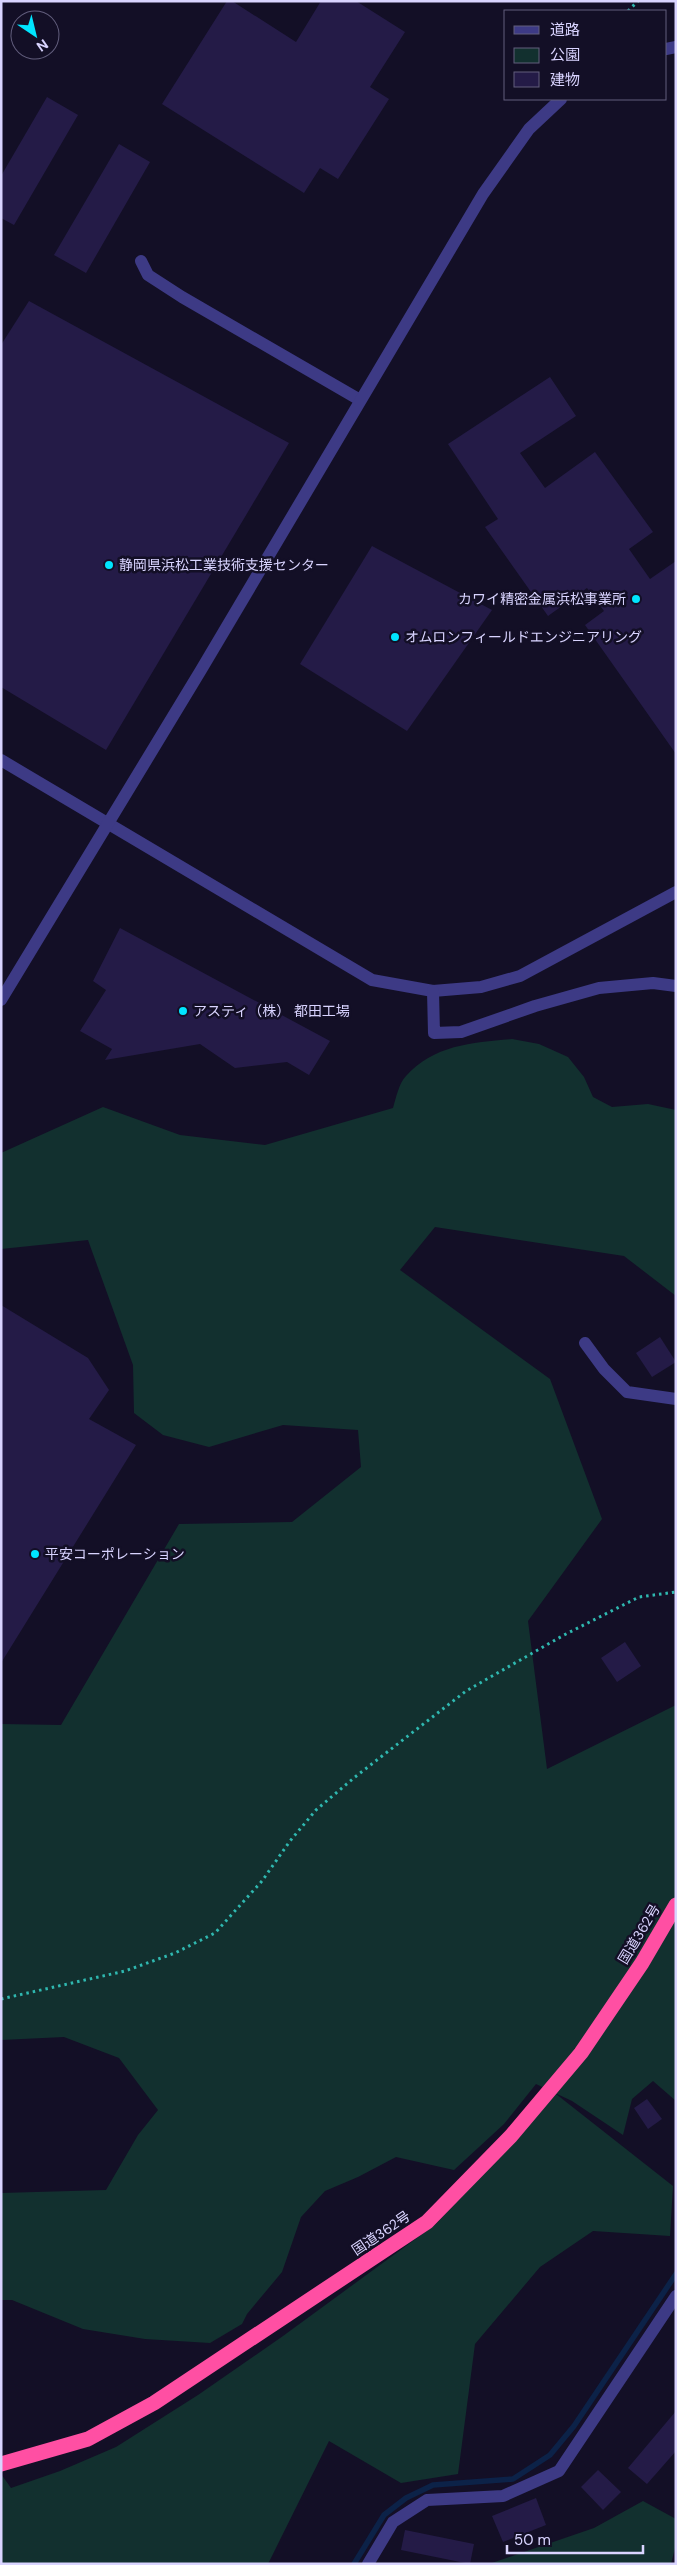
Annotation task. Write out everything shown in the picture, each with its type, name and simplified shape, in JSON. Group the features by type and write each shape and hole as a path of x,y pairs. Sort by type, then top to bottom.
{"highway":[{"name":"国道362号","path":"1,2464 88,2439 154,2403 427,2222 511,2136 580,2053 642,1963 676,1905"}],"street":[{"path":"1,1000 201,670 360,400 508,156 529,129 560,100"},
{"path":"141,261 148,275 182,297 360,400"},
{"path":"1,760 372,980 433,991 481,987 520,976 676,892"},
{"path":"433,991 434,1033 461,1032 534,1006 598,988 653,983 676,986"},
{"path":"585,1343 604,1369 627,1392 676,1400"},
{"path":"368,2564 393,2522 428,2500 503,2496 559,2471 676,2296"}],"path":[{"path":"629,10 638,1"},
{"path":"1,1999 125,1971 175,1953 215,1933 262,1881 290,1841 316,1810 355,1777 466,1691 564,1635 639,1597 676,1592"}],"green space":[{"path":"512,1039 539,1044 568,1057 584,1077 593,1097 612,1107 648,1104 676,1110 676,1296 624,1256 435,1227 400,1270 550,1379 602,1519 528,1621 547,1769 676,1705 676,2101 653,2081 632,2099 623,2135 572,2101 536,2084 504,2124 454,2170 396,2157 358,2177 325,2191 301,2217 282,2272 247,2314 242,2324 210,2343 145,2339 83,2329 12,2300 1,2300 1,2193 106,2190 138,2135 158,2110 119,2058 64,2037 1,2040 1,1724 61,1725 179,1524 292,1522 361,1467 358,1430 283,1425 209,1447 163,1435 134,1413 133,1365 88,1240 1,1249 1,1153 103,1107 180,1135 265,1145 393,1108 404,1079 417,1066 441,1051 469,1044"},
{"path":"556,2094 673,2186 670,2236 593,2231 540,2267 475,2344 458,2474 401,2483 329,2441 268,2564 1,2564 1,2474 11,2488 60,2471 116,2447 198,2395 283,2336 436,2224"},
{"path":"643,2501 676,2519 676,2544 671,2564 489,2564 594,2528"}],"building":[{"path":"227,1 232,1 296,42 321,1 356,1 405,32 370,87 389,99 338,179 320,168 304,193 162,104"},
{"path":"47,97 78,115 14,225 1,218 1,176"},
{"path":"119,144 150,162 86,273 54,255"},
{"name":"静岡県浜松工業技術支援センター","path":"29,301 289,443 106,750 1,687 1,345"},
{"name":"カワイ精密金属浜松事業所","path":"550,377 576,416 520,453 545,488 595,452 653,532 629,549 650,579 676,561 676,754 585,625 604,611 587,588 548,616 485,527 498,519 448,444"},
{"name":"オムロンフィールドエンジニアリング","path":"372,546 492,610 407,731 300,664"},
{"name":"アスティ（株） 都田工場","path":"120,928 330,1041 309,1075 287,1062 235,1068 200,1044 105,1060 112,1049 80,1031 106,990 93,981"},
{"name":"平安コーポレーション","path":"1,1305 88,1358 109,1390 89,1419 136,1445 1,1663"},
{"path":"660,1337 676,1362 652,1377 636,1353"},
{"path":"625,1642 641,1666 617,1682 601,1658"},
{"path":"647,2099 662,2119 648,2129 634,2108"},
{"path":"676,2411 676,2451 647,2484 628,2468"},
{"path":"598,2470 621,2492 603,2510 581,2487"},
{"path":"536,2498 546,2525 503,2542 492,2516"},
{"path":"405,2530 474,2544 470,2564 401,2550"}],"waterway":[{"path":"354,2564 384,2515 406,2498 433,2485 513,2479 550,2455 574,2426 676,2274"}],"place":[{"name":"静岡県浜松工業技術支援センター","path":"109,565"},
{"name":"カワイ精密金属浜松事業所","path":"636,599"},
{"name":"オムロンフィールドエンジニアリング","path":"395,637"},
{"name":"アスティ（株） 都田工場","path":"183,1011"},
{"name":"平安コーポレーション","path":"35,1554"}]}
